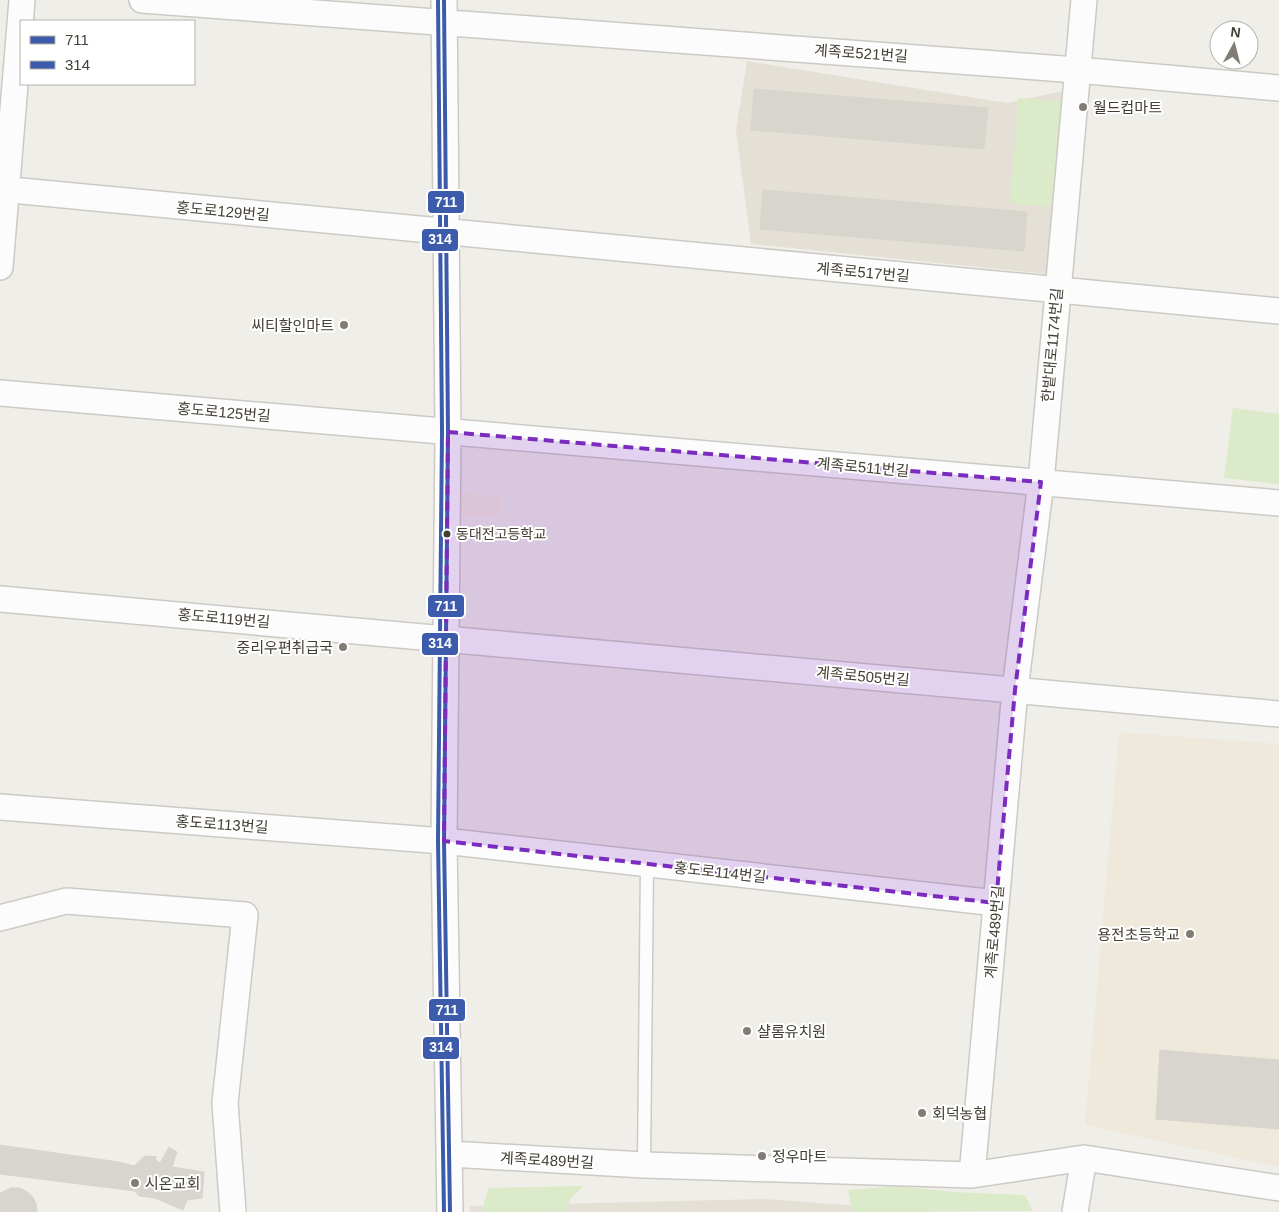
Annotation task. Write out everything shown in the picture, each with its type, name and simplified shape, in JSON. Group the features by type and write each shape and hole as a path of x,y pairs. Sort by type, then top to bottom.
{"street":[{"path":"20,20 22,0"},
{"name":"계족로521번길","path":"142,0 443,11 1279,88"},
{"name":"한밭대로1174번길","path":"1015,690 1041,482 1084,0"},
{"path":"443,11 448,432 444,840 450,1212"},
{"path":"0,267 4,190 20,21"},
{"name":"홍도로129번길","path":"4,190 447,232"},
{"name":"계족로517번길","path":"447,232 1279,311"},
{"name":"홍도로125번길","path":"0,393 448,432"},
{"name":"계족로511번길","path":"448,432 1279,503"},
{"name":"홍도로119번길","path":"0,598 447,638"},
{"name":"계족로505번길","path":"447,638 1279,714"},
{"name":"계족로489번길","path":"972,1175 1015,690"},
{"name":"홍도로113번길","path":"0,807 444,840"},
{"name":"홍도로114번길","path":"444,840 996,904"},
{"path":"0,918 66,901 245,915 226,1103 233,1212"},
{"name":"계족로489번길","path":"450,1154 644,1165 972,1175 1084,1158 1279,1188"},
{"path":"1075,1212 1084,1158"}],"lane":[{"path":"644,1165 647,864"}],"highlighted area":[{"path":"448,432 1041,482 1015,690 996,903 444,841"}],"shaded area":[{"path":"747,61 1007,103 1067,90 1049,274 751,244 736,130"},
{"path":"452,493 499,496 500,517 452,515"},
{"name":"용전초등학교","path":"1119,732 1279,744 1279,1167 1085,1125"},
{"path":"765,1199 939,1212 470,1212 470,1206"}],"green space":[{"path":"1018,98 1065,102 1057,207 1010,204"},
{"path":"1233,408 1279,414 1279,484 1224,478"},
{"path":"584,1186 571,1198 565,1212 482,1212 488,1188"},
{"path":"897,1186 952,1192 1025,1195 1033,1211 852,1212 848,1190"}],"building":[{"path":"754,89 988,108 984,149 751,130"},
{"path":"763,190 1027,212 1024,251 760,229"},
{"path":"1160,1050 1279,1060 1279,1129 1156,1119"},
{"name":"시온교회","path":"0,1145 119,1162 134,1166 145,1156 157,1157 155,1159 160,1163 169,1147 177,1152 172,1167 204,1172 202,1198 187,1200 183,1210 155,1198 139,1196 135,1191 0,1174"},
{"path":"11,1188 19,1188 32,1196 36,1203 37,1212 0,1212 0,1193"}],"transit line":[{"name":"314","path":"438,0 442,432 438,841 444,1212"},
{"name":"711","path":"444,0 448,432 444,841 450,1212"}],"place":[{"name":"월드컵마트","path":"1083,107"},
{"name":"씨티할인마트","path":"344,325"},
{"name":"동대전고등학교","path":"447,534"},
{"name":"중리우편취급국","path":"343,647"},
{"name":"용전초등학교","path":"1190,934"},
{"name":"샬롬유치원","path":"747,1031"},
{"name":"회덕농협","path":"922,1113"},
{"name":"정우마트","path":"762,1156"},
{"name":"시온교회","path":"135,1183"}]}
